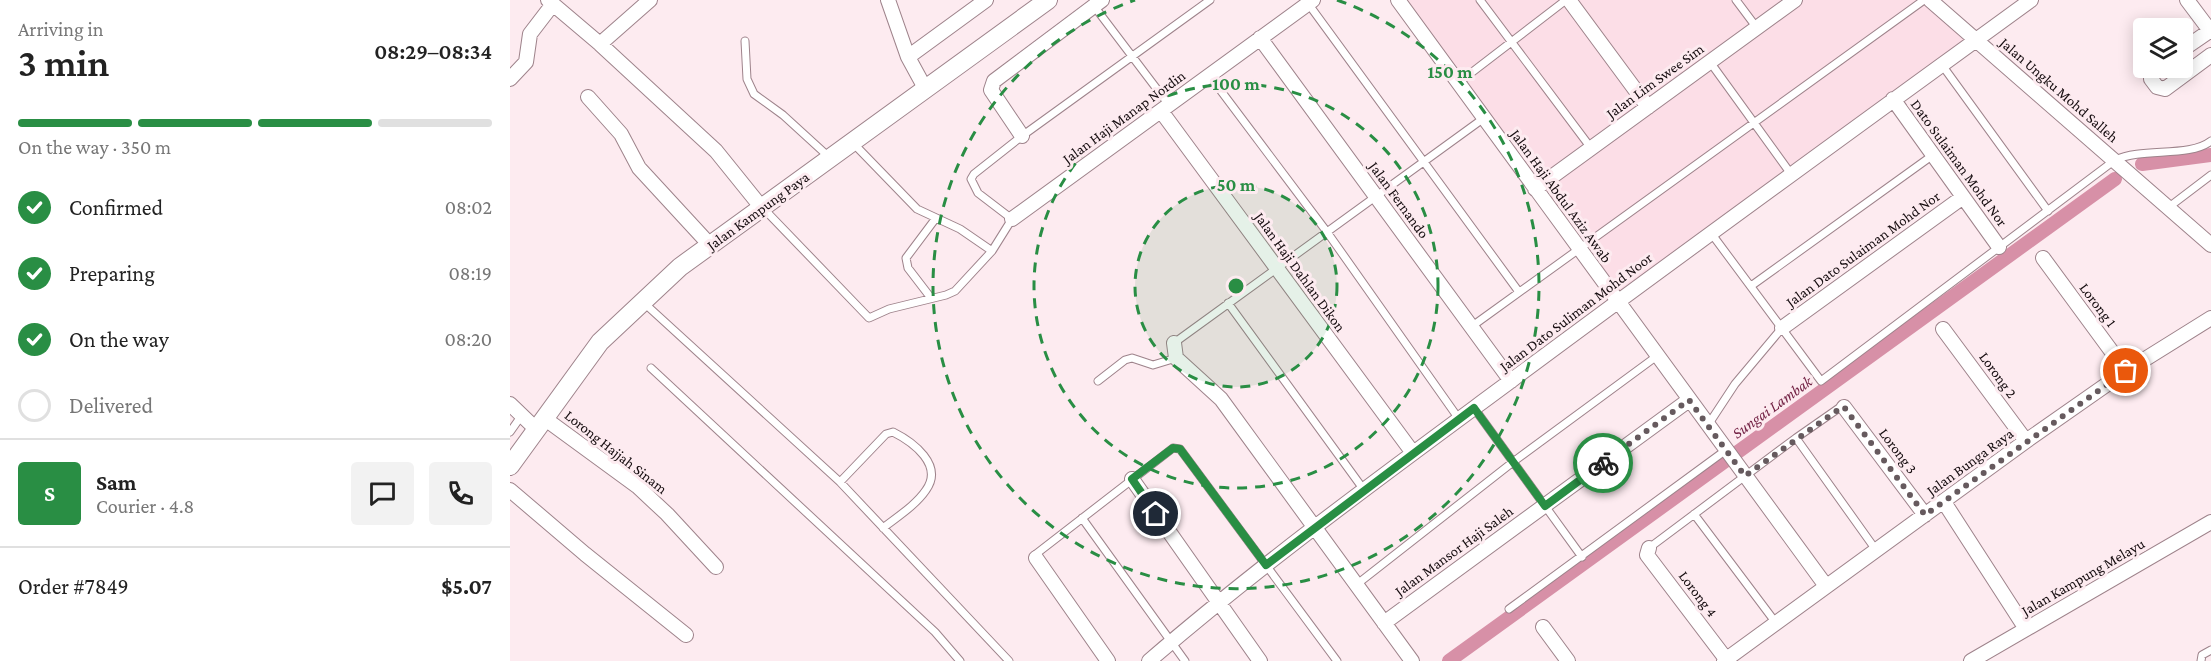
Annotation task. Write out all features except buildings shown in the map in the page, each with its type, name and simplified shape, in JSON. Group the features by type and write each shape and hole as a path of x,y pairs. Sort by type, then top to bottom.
{"street":[{"path":"600,44 650,0"},
{"path":"888,0 908,57 926,90"},
{"path":"908,57 986,0"},
{"name":"Jalan Kampung Paya","path":"510,466 600,342 642,300 680,267 1048,0"},
{"name":"Jalan Haji Abdul Aziz Awab","path":"1398,0 1826,586"},
{"path":"1567,0 1648,106"},
{"name":"Jalan Lim Swee Sim","path":"1535,189 1795,0"},
{"name":"Jalan Ungku Mohd Salleh","path":"1930,0 2211,245"},
{"path":"2187,0 2211,31 2193,43"},
{"name":"Jalan Haji Manap Nordin","path":"1012,219 1309,1"},
{"name":"Jalan Dato Suliman Mohd Noor","path":"1149,661 1218,602 1314,527 1941,63 2029,1"},
{"path":"510,79 526,62 530,34 551,2 716,151 762,208"},
{"path":"1022,136 992,90 994,81 1098,3"},
{"name":"Jalan Fernando","path":"1260,38 1511,381"},
{"path":"2193,69 2211,56"},
{"path":"2151,78 2157,87 2165,89 2180,78"},
{"path":"588,97 621,134 639,168 710,245"},
{"name":"Dato Sulaiman Mohd Nor","path":"1893,99 1999,247"},
{"name":"Jalan Haji Dahlan Dikon","path":"1165,108 1277,268 1413,453"},
{"name":"Jalan Dato Sulaiman Mohd Nor","path":"1782,328 1963,197"},
{"name":"Lorong 1","path":"2043,258 2126,371"},
{"name":"Jalan Bunga Raya","path":"1725,660 2026,441 2126,371 2211,318"},
{"name":"Lorong 2","path":"1943,329 2026,441"},
{"path":"1174,342 1176,358 1221,399 1412,661"},
{"name":"Jalan Mansor Haji Saleh","path":"1384,623 1689,400"},
{"name":"Lorong Hajjah Sinam","path":"510,404 522,415 540,423 638,486 716,567"},
{"name":"Lorong 3","path":"1844,407 1925,515"},
{"path":"1132,479 1260,661"},
{"path":"510,490 686,635"},
{"path":"1944,502 2026,629"},
{"name":"Jalan Kampung Melayu","path":"1971,661 2209,529"},
{"name":"Lorong 4","path":"1649,548 1647,555 1725,660"},
{"path":"1036,558 1108,661"},
{"path":"1543,627 1568,661"}],"lane":[{"path":"762,208 869,318 889,309 955,291 992,251 1012,219 978,193 971,179 974,174 1022,136 1210,0"},
{"path":"1480,0 1591,148"},
{"path":"1458,82 1567,0"},
{"path":"1736,0 1757,28"},
{"path":"1471,327 1924,0"},
{"path":"1309,1 1519,292"},
{"path":"1098,3 1165,108"},
{"path":"745,41 747,80 754,94 783,115 831,159"},
{"path":"1710,62 1791,174"},
{"path":"1941,63 2048,211"},
{"path":"1209,75 1327,232 1460,419"},
{"path":"1174,342 1484,118"},
{"path":"1711,233 1821,381 1999,247 2128,154 2193,149 2211,141"},
{"path":"853,143 917,209 960,229 992,251"},
{"path":"1751,286 1933,155"},
{"path":"2169,207 2211,176"},
{"path":"932,298 908,268 906,258 936,218"},
{"path":"642,300 840,482 1010,661"},
{"path":"1228,303 1364,490"},
{"path":"1707,425 1735,384 1782,328"},
{"path":"1356,585 1513,462 1658,356"},
{"path":"1098,381 1125,360 1132,358 1153,365 1176,358"},
{"path":"651,368 935,632 960,661"},
{"path":"1649,548 1796,438 1839,408 1844,407"},
{"path":"1474,408 1581,557"},
{"path":"510,432 522,415"},
{"path":"840,482 886,434 893,432 919,450 930,463 930,483 921,496 883,528"},
{"path":"1796,438 1876,550"},
{"path":"1036,558 1036,554 1132,479 1173,448 1180,449 1336,661"},
{"path":"1509,609 1730,456"},
{"path":"1694,514 1776,623"},
{"path":"1082,518 1185,661"},
{"path":"2201,661 2202,655 2211,650"}],"shaded area":[{"path":"1403,0 1937,0 1984,40 1625,303"}],"waterway":[{"name":"Sungai Lambak","path":"2142,164 2211,155"},
{"name":"Sungai Lambak","path":"1449,661 2115,179"}],"way so far":[{"path":"1603,463 1689,400 1745,476 1796,438 1844,407 1925,515 2126,371"}],"route":[{"path":"1156,514 1132,479 1176,447 1180,449 1266,565 1474,408 1545,506 1603,463"}]}
